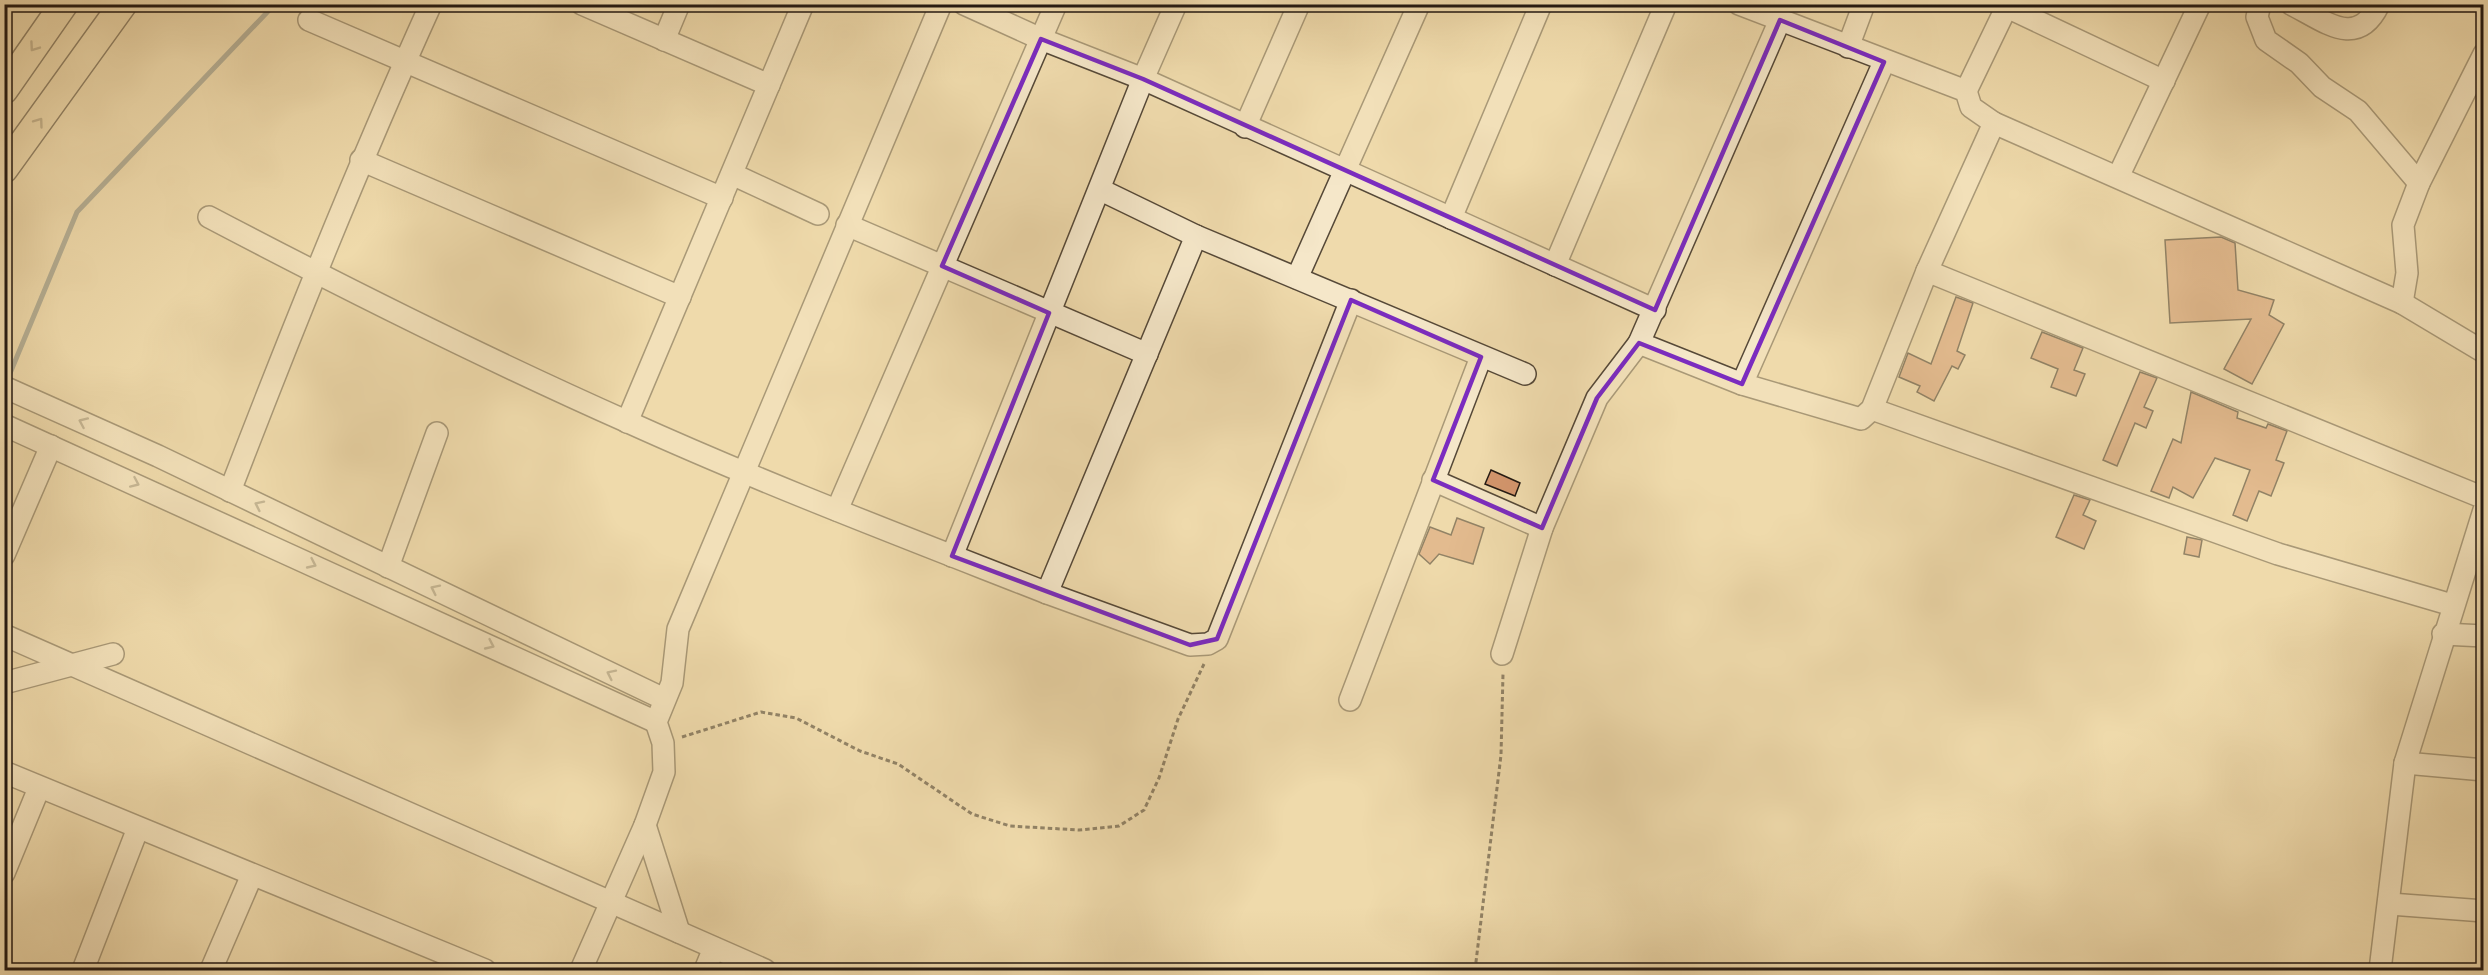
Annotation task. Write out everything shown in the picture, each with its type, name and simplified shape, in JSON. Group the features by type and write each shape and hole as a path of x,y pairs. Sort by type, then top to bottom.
{"main road":[{"path":"4,90 64,4"},
{"path":"4,169 123,4"}],"street":[{"path":"230,491 314,272 431,4"},
{"path":"582,4 769,85"},
{"path":"664,40 679,4"},
{"path":"627,422 803,4"},
{"path":"581,970 645,825 664,772 663,743 656,722 663,699 672,682 678,629 941,4"},
{"path":"964,4 1041,39 1143,79 1245,127 1655,310"},
{"path":"837,510 1056,4"},
{"path":"952,556 1101,190 1143,79 1176,4"},
{"path":"1245,127 1299,4"},
{"path":"1297,278 1419,4"},
{"path":"1451,219 1541,4"},
{"path":"1555,265 1666,4"},
{"path":"1848,47 1864,4"},
{"path":"2118,177 2200,4"},
{"path":"2260,4 2258,17 2266,40 2299,63 2322,87 2358,111 2419,183"},
{"path":"2291,4 2344,30 2360,29 2373,18 2379,4"},
{"path":"1741,5 1884,62 1966,91"},
{"path":"2164,81 2008,6 1966,91 1971,107 1994,123 2402,303 2484,352"},
{"path":"309,20 722,198"},
{"path":"1502,654 1542,528 1597,398 1639,343 1655,310 1780,20"},
{"path":"2402,303 2407,273 2403,225 2419,183 2484,54"},
{"path":"1742,384 1884,62"},
{"path":"1639,343 1742,384 1861,419 1872,409 1927,271 1994,123"},
{"path":"361,160 680,297"},
{"path":"732,174 818,214"},
{"path":"1101,190 1196,236 1525,374"},
{"path":"209,217 314,272 627,422 952,556 1190,645 1208,644 1216,639 1351,300"},
{"path":"848,225 1147,354"},
{"path":"1047,593 1196,236"},
{"path":"1927,271 2484,498"},
{"path":"1350,700 1480,357"},
{"path":"4,387 230,491 663,699"},
{"path":"1872,409 2278,554 2452,605"},
{"path":"4,425 656,722"},
{"path":"388,567 437,433"},
{"path":"4,555 51,446"},
{"path":"1433,480 1542,528"},
{"path":"2380,970 2390,904 2405,763 2452,605 2484,510"},
{"path":"2443,634 2484,636"},
{"path":"4,635 75,664 765,970"},
{"path":"4,683 114,654"},
{"path":"2405,763 2484,770"},
{"path":"4,772 484,970"},
{"path":"4,873 39,788"},
{"path":"645,825 679,932"},
{"path":"83,970 138,828"},
{"path":"211,970 252,875"},
{"path":"2390,904 2484,911"},
{"path":"705,970 714,948"}],"path":[{"path":"663,743 761,712 796,718 860,751 898,764 972,814 1010,826 1079,830 1119,826 1144,810 1179,719 1216,639"},
{"path":"1475,970 1501,755 1504,698 1502,654"}],"highlighted area":[{"path":"1780,20 1884,62 1742,384 1639,343 1597,398 1542,528 1433,480 1481,357 1351,300 1217,639 1190,645 952,556 1049,313 942,266 1041,39 1143,79 1655,310"}],"building":[{"path":"2221,237 2235,243 2238,290 2274,300 2269,315 2284,324 2252,384 2224,369 2251,319 2170,323 2165,240"},
{"path":"1956,297 1973,303 1957,351 1965,355 1958,369 1952,366 1934,401 1917,392 1920,386 1899,377 1908,353 1931,364"},
{"path":"2042,332 2083,348 2074,370 2085,374 2076,396 2051,387 2058,369 2031,358"},
{"path":"2140,372 2157,378 2144,407 2153,411 2146,428 2135,423 2117,466 2103,460"},
{"path":"2191,392 2238,412 2237,418 2266,428 2268,424 2287,431 2276,460 2284,463 2271,496 2259,491 2247,521 2233,515 2250,470 2215,458 2193,498 2173,487 2169,498 2151,491 2173,439 2181,443"},
{"path":"1491,470 1520,483 1515,496 1485,484"},
{"path":"2074,495 2090,500 2083,515 2096,521 2084,549 2056,537"},
{"path":"1457,518 1484,528 1473,564 1439,554 1430,564 1419,554 1430,527 1451,535"},
{"path":"2187,537 2202,540 2199,557 2184,554"}],"waterway":[{"path":"6,383 77,212 275,4"}]}
